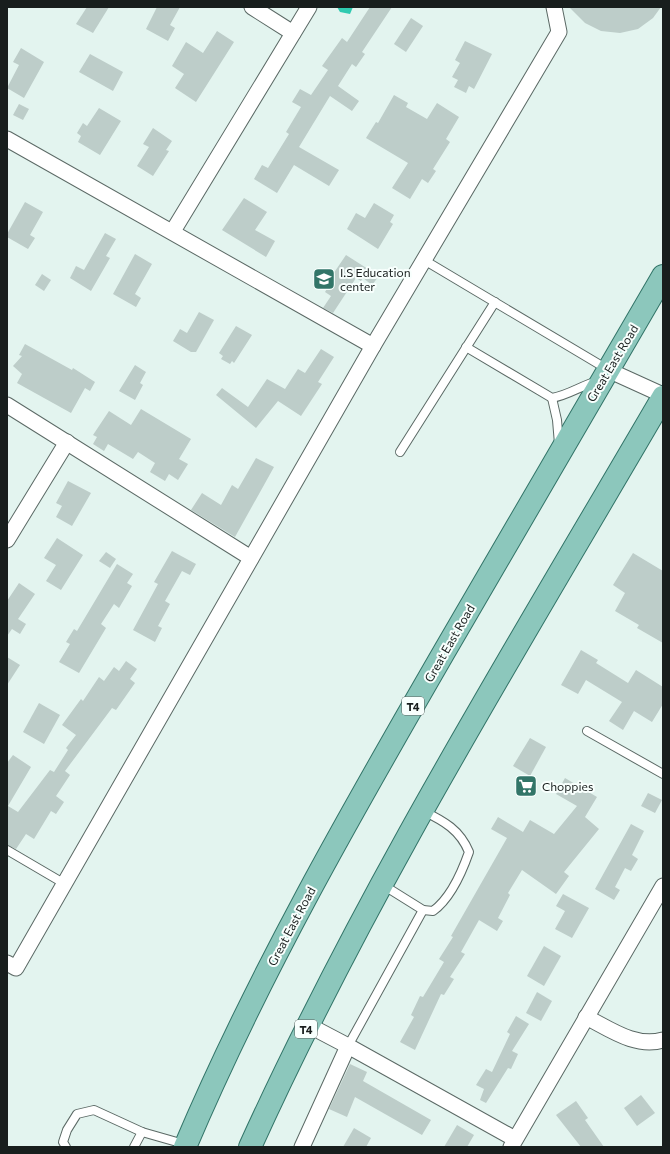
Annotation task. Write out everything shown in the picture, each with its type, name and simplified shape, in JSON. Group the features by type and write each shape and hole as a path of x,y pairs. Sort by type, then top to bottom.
{"main road":[{"name":"Great East Road","path":"186,1146 232,1042 271,962 319,873 406,718 663,276"},
{"name":"T4","path":"250,1147 308,1025 422,811 663,396"},
{"path":"644,429 663,416"}],"street":[{"path":"252,7 293,33"},
{"path":"173,231 309,7"},
{"path":"7,963 16,968 373,346 559,32 554,7"},
{"path":"7,139 173,231 373,346"},
{"path":"605,375 663,396"},
{"path":"7,405 252,558"},
{"path":"7,540 67,442"},
{"path":"308,1025 348,1046 513,1143 663,886"},
{"path":"586,1017 628,1039 653,1043 663,1040"},
{"path":"302,1147 348,1046"}],"lane":[{"path":"424,260 495,302 605,375"},
{"path":"400,452 495,302"},
{"path":"466,348 552,398 562,396 605,375"},
{"path":"552,398 557,420 560,452"},
{"path":"587,731 663,774"},
{"path":"383,885 423,910 433,910 440,906 463,870 469,852 464,840 443,820 422,811"},
{"path":"7,850 65,884"},
{"path":"348,1046 423,910"},
{"path":"66,1147 63,1142 67,1130 77,1114 94,1110 142,1132 186,1146"},
{"path":"134,1147 142,1132"}],"shaded area":[{"path":"337,7 353,7 350,14 340,12"}],"building":[{"path":"87,7 109,7 93,33 76,24"},
{"path":"157,7 180,7 170,25 175,28 168,41 146,29"},
{"path":"370,7 392,7 362,52 365,54 356,67 352,64 338,86 359,101 352,111 330,96 299,147 339,170 329,186 294,165 277,193 254,179 262,165 268,168 289,134 286,132 301,107 292,102 300,89 311,95 328,70 322,66 342,38 347,42"},
{"path":"569,7 661,7 653,18 638,29 620,33 601,31 585,23"},
{"path":"411,18 423,26 406,52 394,44"},
{"path":"217,31 234,42 196,102 175,88 184,74 172,66 186,42 203,53"},
{"path":"465,41 492,54 474,89 469,86 466,93 454,87 458,80 452,77 460,63 455,60"},
{"path":"21,48 44,62 24,98 7,88 19,65 13,62"},
{"path":"90,54 123,72 113,91 79,72"},
{"path":"394,95 408,103 406,107 427,119 437,103 459,117 446,139 450,142 433,169 436,171 428,183 422,179 410,199 392,188 408,163 366,138 376,122 378,123"},
{"path":"19,104 29,109 23,120 13,115"},
{"path":"99,108 121,121 100,155 78,142 81,136 77,133 83,123 87,126"},
{"path":"153,128 172,141 166,150 169,151 153,176 137,166 149,147 143,144"},
{"path":"244,198 267,212 255,230 275,241 266,257 222,230"},
{"path":"25,202 43,212 30,235 35,238 28,249 7,237 7,234"},
{"path":"374,203 394,215 390,222 393,224 378,249 347,229 356,213 365,218"},
{"path":"105,233 116,239 106,256 110,258 91,291 70,278 76,266 84,270"},
{"path":"135,254 152,264 135,294 141,298 136,307 113,294"},
{"path":"346,255 379,276 372,285 363,278 361,281 356,278 333,313 323,308 331,296 325,292 330,284 327,283"},
{"path":"42,274 51,280 44,291 35,285"},
{"path":"199,312 214,320 196,352 191,352 173,341 180,329 187,333"},
{"path":"236,326 252,335 234,363 232,361 230,364 221,359 223,356 219,353"},
{"path":"25,344 72,370 73,368 95,382 90,391 85,388 71,413 17,383 22,374 13,366 22,356 19,355"},
{"path":"321,349 334,357 318,382 322,384 301,416 278,401 256,428 216,395 222,388 248,407 267,379 285,389 298,369 305,373"},
{"path":"135,365 146,372 140,383 143,385 135,400 119,391"},
{"path":"141,409 191,439 179,459 188,464 178,480 169,474 165,481 150,472 155,463 138,452 133,459 108,444 104,451 93,444 97,437 93,435 109,411 131,425"},
{"path":"256,458 274,467 235,537 191,510 202,493 221,505 232,485 238,489"},
{"path":"68,481 91,493 72,526 56,517 62,506 56,503"},
{"path":"57,538 83,555 61,590 46,581 56,565 44,558"},
{"path":"172,551 196,564 190,575 182,571 165,601 170,604 158,626 162,628 155,642 133,630 158,584 154,582"},
{"path":"106,552 116,559 110,568 99,561"},
{"path":"633,553 663,571 663,643 637,628 639,625 615,611 625,593 613,585"},
{"path":"117,564 133,574 127,583 132,586 119,608 114,604 101,624 106,628 79,673 59,662 70,644 66,642 74,629 77,631"},
{"path":"19,583 35,594 18,619 26,624 20,634 12,629 7,636 7,601"},
{"path":"581,650 598,660 596,663 628,683 636,670 663,687 663,704 652,722 634,711 623,730 609,721 622,702 586,680 578,694 561,685"},
{"path":"7,657 20,665 7,685"},
{"path":"126,661 137,669 130,679 135,683 116,710 112,708 65,771 70,775 56,796 64,802 56,814 51,811 34,839 26,834 16,849 7,845 7,763 13,755 31,767 8,806 18,812 50,770 54,772 68,750 66,748 76,735 62,725 81,699 83,701 99,677 104,681 114,667 119,671"},
{"path":"39,703 60,715 44,744 23,732"},
{"path":"530,738 546,747 530,776 513,766"},
{"path":"565,778 597,797 585,817 599,829 564,872 569,876 556,894 522,870 508,893 510,895 498,918 503,921 497,931 479,920 461,952 465,954 450,977 454,979 444,995 441,994 415,1050 400,1042 414,1017 411,1015 420,996 423,997 444,962 439,959 453,937 451,936 507,838 491,829 498,817 523,832 530,820 554,834 577,806 556,794"},
{"path":"648,793 662,800 655,813 641,806"},
{"path":"631,824 644,831 632,855 638,859 631,871 625,868 615,887 620,890 614,900 595,889"},
{"path":"563,894 589,908 572,938 555,929 565,911 556,906"},
{"path":"544,946 561,956 544,986 527,976"},
{"path":"537,992 552,1001 541,1021 526,1013"},
{"path":"516,1016 529,1024 512,1051 518,1054 511,1069 508,1068 486,1103 480,1100 484,1089 476,1085 486,1069 492,1072 510,1034 507,1032"},
{"path":"350,1064 367,1072 363,1081 431,1120 422,1135 355,1097 347,1117 329,1109"},
{"path":"641,1095 655,1113 637,1126 624,1108"},
{"path":"576,1101 588,1118 585,1120 604,1147 581,1147 556,1115"},
{"path":"457,1125 474,1135 467,1147 444,1147"},
{"path":"354,1128 371,1138 366,1147 343,1147"}],"place":[{"name":"I.S Education center","path":"324,279"},
{"name":"Choppies","path":"526,786"}]}
